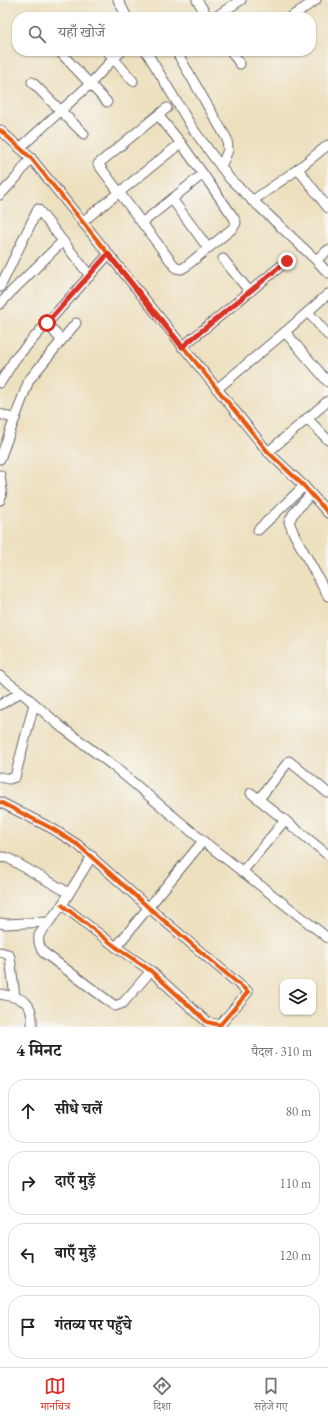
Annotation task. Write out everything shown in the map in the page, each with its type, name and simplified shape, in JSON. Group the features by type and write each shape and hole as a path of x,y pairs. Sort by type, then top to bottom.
{"street":[{"path":"118,0 124,12"},
{"path":"197,0 205,12"},
{"path":"223,12 241,0"},
{"path":"298,12 316,0"},
{"path":"64,56 107,102"},
{"path":"20,148 90,84 109,56"},
{"path":"111,56 133,81"},
{"path":"149,56 193,129 230,179 328,273"},
{"path":"179,56 227,139 228,150 221,167"},
{"path":"236,56 240,64"},
{"path":"32,82 84,134"},
{"path":"158,115 181,143 236,223 233,228 181,269 178,269 98,164 158,115 167,108"},
{"path":"0,130 31,158 268,452 326,508"},
{"path":"82,222 181,143"},
{"path":"252,201 328,146"},
{"path":"0,195 16,178 31,158"},
{"path":"298,169 328,208"},
{"path":"142,223 203,174"},
{"path":"172,199 208,248"},
{"path":"11,292 0,287 38,209 90,276"},
{"path":"0,304 64,241"},
{"path":"316,260 328,250"},
{"path":"0,383 15,359 108,254"},
{"path":"223,259 250,292"},
{"path":"182,347 287,261"},
{"path":"217,389 286,332 328,294"},
{"path":"308,312 328,335"},
{"path":"47,323 61,340"},
{"path":"0,460 29,380 76,323"},
{"path":"286,332 328,382"},
{"path":"268,452 328,401"},
{"path":"0,414 15,419"},
{"path":"307,418 328,440"},
{"path":"0,475 2,491 0,500"},
{"path":"258,530 304,486"},
{"path":"311,494 293,514 290,522 294,534 328,596"},
{"path":"0,676 60,726 112,765 203,841 328,938"},
{"path":"0,705 21,692"},
{"path":"0,776 9,779 14,777 34,704"},
{"path":"259,799 289,761 328,793"},
{"path":"250,793 328,854"},
{"path":"0,802 66,837 92,856 148,907 248,992 220,1025 207,1022 151,971 116,947 62,905"},
{"path":"242,872 285,820"},
{"path":"116,947 203,841"},
{"path":"92,856 62,905 39,935 39,946 43,952 115,1006 123,1002 151,971"},
{"path":"0,858 8,858 69,893"},
{"path":"0,923 48,922"},
{"path":"0,952 8,954 10,957 15,996"},
{"path":"0,994 15,996 29,1004 32,1027"}],"cycle path":[{"path":"0,130 31,158 268,452 304,486 328,513"},
{"path":"0,802 53,829 78,845 248,992 220,1025 207,1022 151,971 116,947 62,905"}],"route":[{"path":"47,323 108,254 182,347 287,261"}]}
